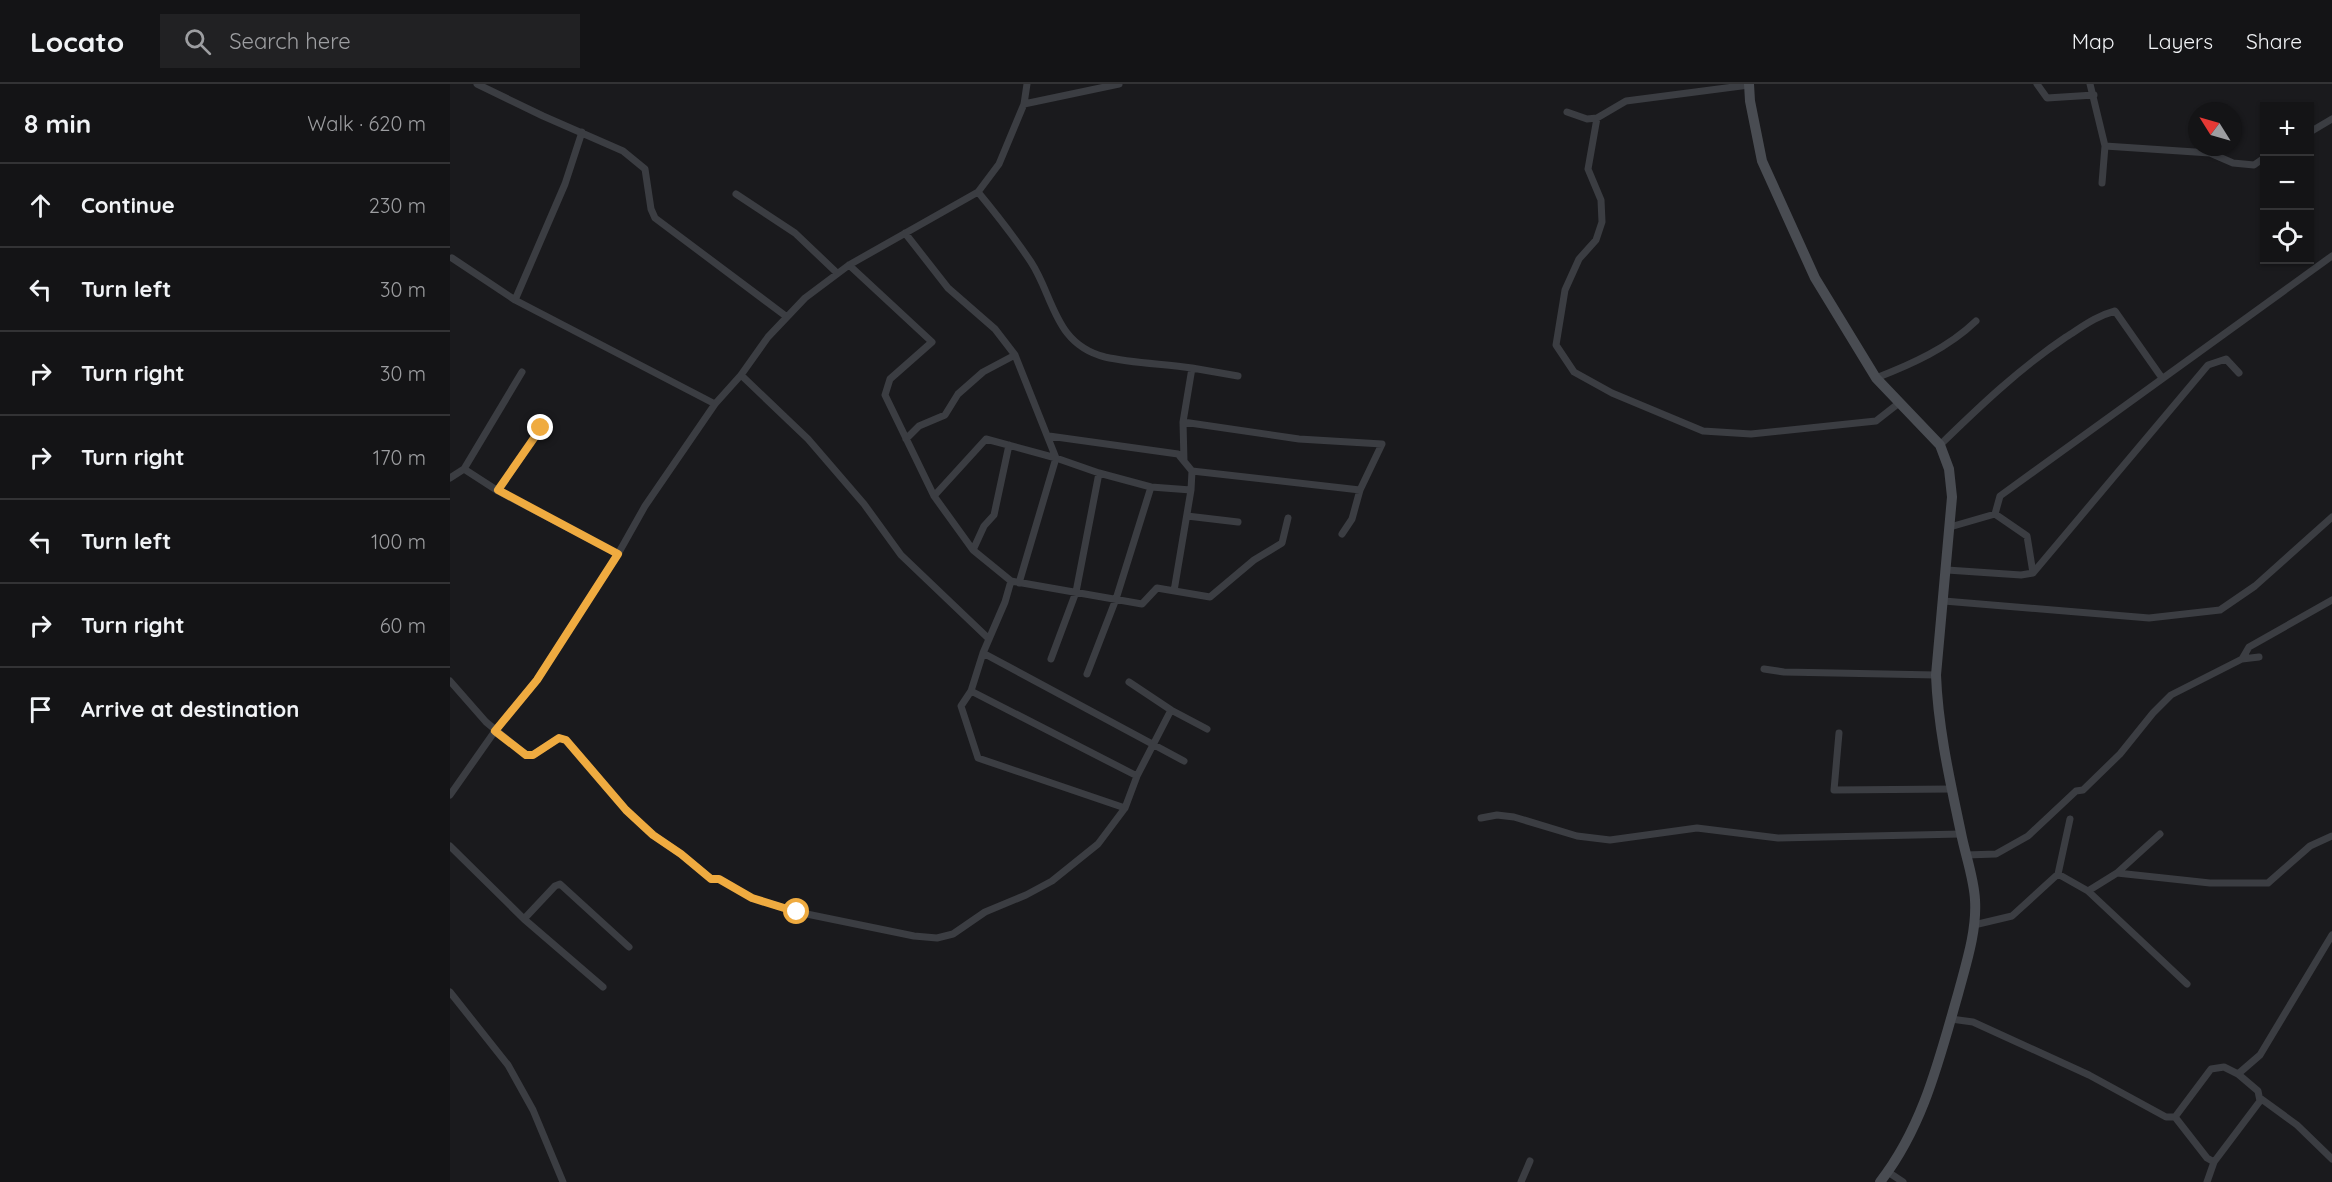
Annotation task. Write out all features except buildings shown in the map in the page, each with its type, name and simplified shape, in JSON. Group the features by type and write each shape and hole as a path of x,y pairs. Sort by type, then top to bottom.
{"main road":[{"path":"1749,85 1762,161 1815,278 1876,378 1940,445 1949,469 1952,497 1936,675 1937,697 1952,789 1975,899 1974,925 1951,1019 1926,1101 1899,1158 1880,1182"}],"street":[{"path":"477,84 623,151 645,169 651,209 655,218 787,317"},
{"path":"450,795 495,731 537,680 618,554 645,506 715,404 741,375 768,337 805,298 837,273 978,192 999,164 1024,104 1027,84"},
{"path":"1024,104 1119,84"},
{"path":"2037,84 2047,98 2094,95"},
{"path":"2090,84 2105,146 2102,183"},
{"path":"1567,112 1587,118 1597,118 1626,101 1749,85"},
{"path":"1597,118 1588,169 1601,200 1602,222 1596,240 1579,260 1565,290 1556,345 1574,372 1612,393 1703,431 1751,434 1876,421 1899,403"},
{"path":"2314,130 2332,119"},
{"path":"514,300 565,184 582,132"},
{"path":"2105,146 2210,153 2233,163 2254,165 2260,161"},
{"path":"978,192 1033,265 1052,310 1070,336 1086,349 1104,357 1238,376"},
{"path":"736,194 795,233 837,273"},
{"path":"905,233 948,288 995,329 1016,355 1049,436 1056,458 1019,584"},
{"path":"1995,514 2000,496 2332,256"},
{"path":"452,258 514,300 715,404"},
{"path":"849,266 932,342 890,379 885,395 934,496 973,550 1011,581 1142,604 1157,588 1210,597 1254,560 1282,543 1288,518"},
{"path":"1940,445 1998,389 2049,348 2099,315 2115,311 2162,378"},
{"path":"1876,378 1913,363 1962,334 1976,321"},
{"path":"906,439 919,426 945,415 958,394 983,372 1016,355"},
{"path":"1947,570 2021,575 2033,573 2208,365 2226,359 2239,373"},
{"path":"1184,462 1183,422 1192,368"},
{"path":"450,478 464,469 522,372"},
{"path":"741,375 808,439 864,504 901,555 989,639"},
{"path":"1183,422 1299,439 1382,444 1360,490 1352,519 1342,534"},
{"path":"498,490 541,428"},
{"path":"1049,436 1178,454 1192,471 1360,490"},
{"path":"934,496 986,438 1151,487 1191,490"},
{"path":"973,550 984,526 994,515 1009,445"},
{"path":"464,469 498,490 618,554"},
{"path":"1174,591 1191,490 1192,471"},
{"path":"1052,659 1076,592 1099,473"},
{"path":"1087,674 1116,599 1151,487"},
{"path":"1995,514 2027,536 2033,573"},
{"path":"1950,527 1995,514"},
{"path":"1187,516 1238,522"},
{"path":"1944,601 2149,618 2220,610 2255,586 2332,517"},
{"path":"1011,581 971,691 961,706 978,758 1125,808"},
{"path":"2242,659 2249,647 2332,600"},
{"path":"984,653 1184,761"},
{"path":"1966,855 1996,854 2028,836 2076,791 2083,790 2113,761 2152,713 2171,695 2242,659 2259,657"},
{"path":"1764,669 1784,672 1936,675"},
{"path":"450,681 495,731 526,755 533,755 559,738 566,740 626,810 653,835 711,879 719,879 752,898 797,912 914,936 937,938 952,934 985,912 1052,881 1098,844 1125,808 1137,776 1171,710"},
{"path":"1128,682 1171,710 1207,729"},
{"path":"971,691 1137,776"},
{"path":"1839,733 1834,790 1952,789"},
{"path":"1481,818 1497,815 1514,817 1577,836 1610,840 1697,828 1778,838 1961,834"},
{"path":"1974,925 2012,916 2058,874 2070,819"},
{"path":"2088,891 2117,873 2160,834"},
{"path":"2117,873 2210,883 2268,883 2310,846 2332,836"},
{"path":"450,846 524,919 603,987"},
{"path":"2058,874 2088,891 2187,984"},
{"path":"524,919 555,886 560,884 629,947"},
{"path":"2238,1074 2260,1054 2332,935"},
{"path":"450,992 508,1065 533,1110 563,1182"},
{"path":"1951,1019 1973,1022 2089,1075 2166,1117 2175,1117"},
{"path":"2175,1117 2211,1069 2224,1066 2258,1090 2260,1101 2214,1162 2207,1182"},
{"path":"2260,1098 2296,1125 2332,1159"},
{"path":"2175,1117 2207,1158 2214,1162"},
{"path":"1521,1182 1530,1161"},
{"path":"1888,1172 1903,1182"}],"route":[{"path":"541,428 498,490 618,554 537,680 495,731 526,755 533,755 559,738 566,740 626,810 653,835 711,879 719,879 752,898 797,912"}]}
